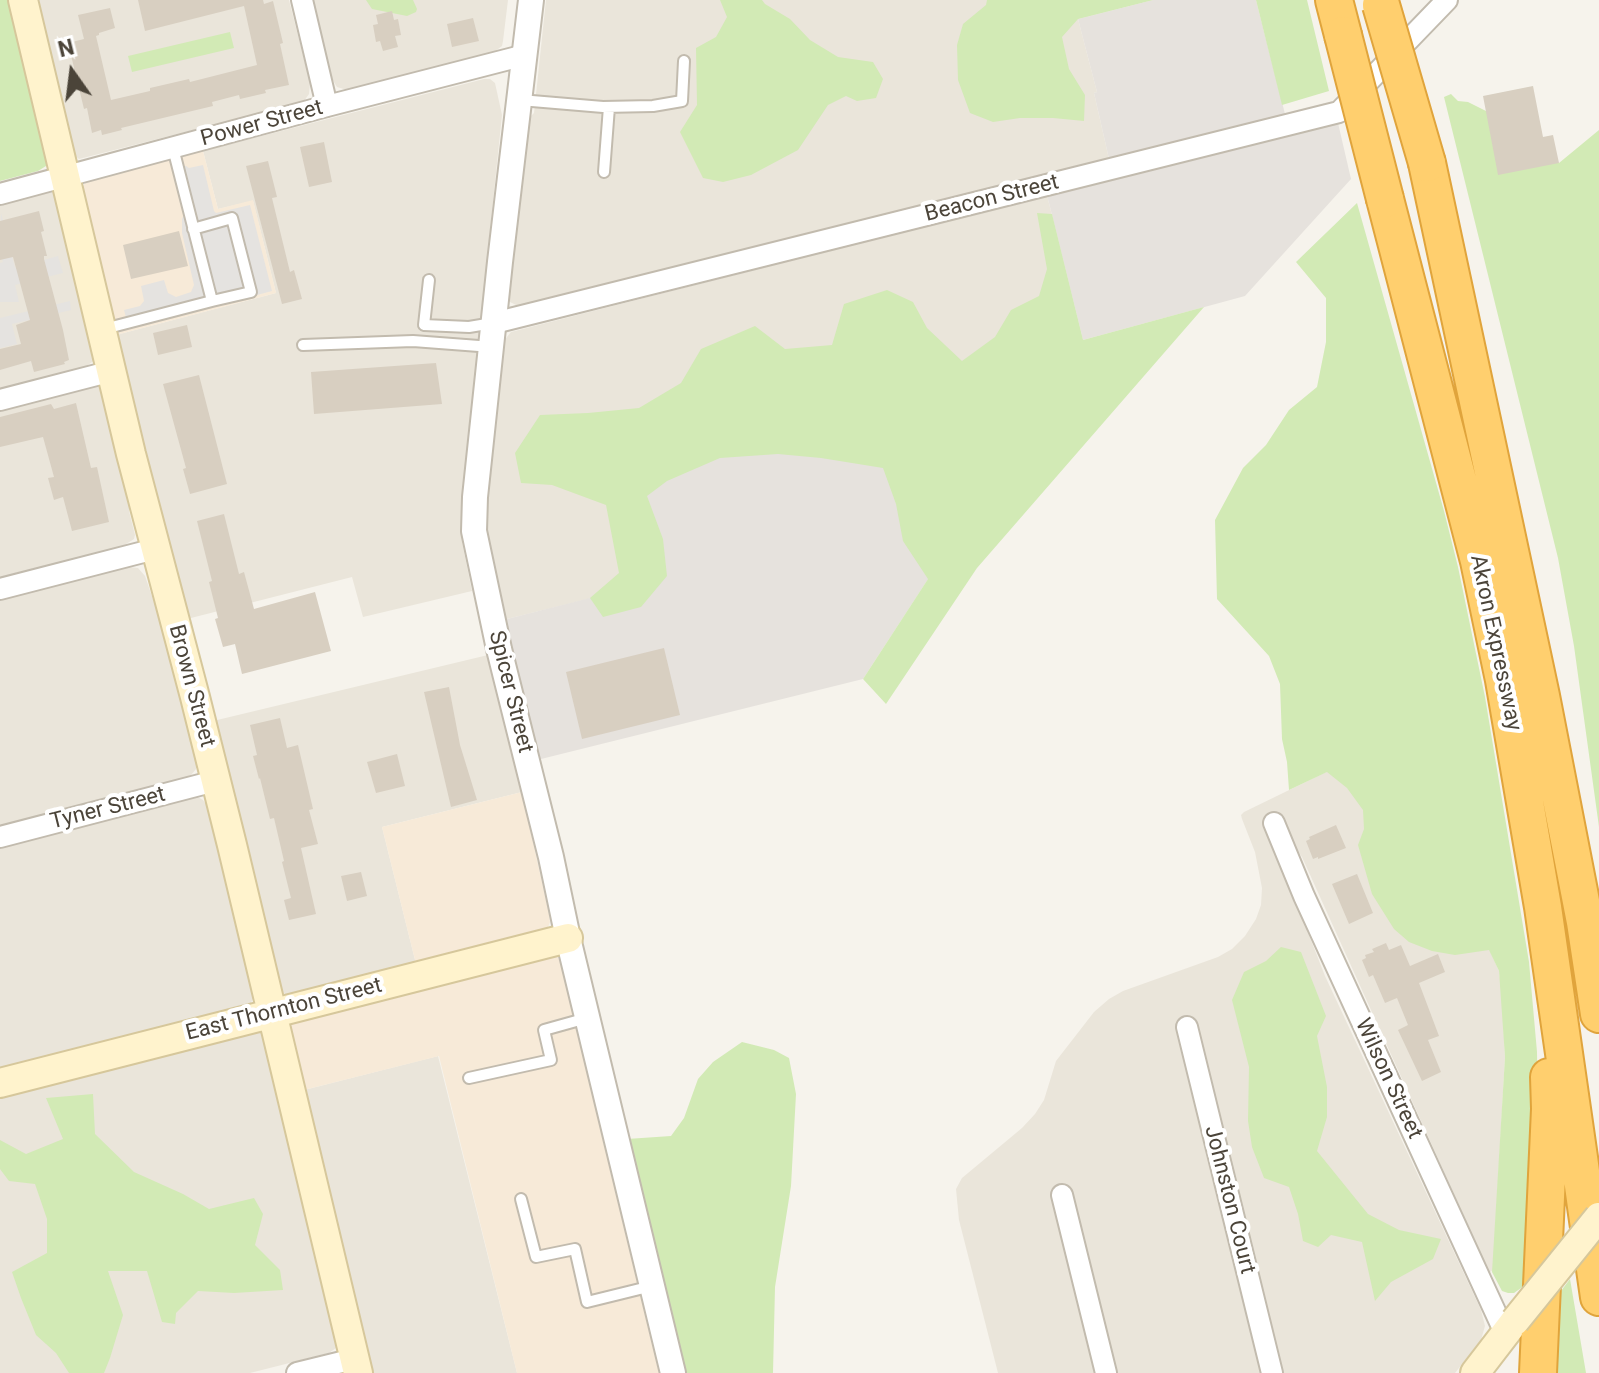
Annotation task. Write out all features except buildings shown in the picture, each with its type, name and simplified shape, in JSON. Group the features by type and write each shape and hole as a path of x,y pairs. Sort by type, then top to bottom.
{"highway":[{"name":"Akron Expressway","path":"1334,0 1485,587 1543,907 1599,1297"},
{"name":"Akron Expressway","path":"1380,2 1427,163 1541,696 1585,922 1599,1014"},
{"path":"1541,696 1599,905"},
{"path":"1538,1373 1550,1109 1543,907"}],"main road":[{"name":"Brown Street","path":"23,0 356,1366"},
{"name":"East Thornton Street","path":"0,1083 568,938"},
{"path":"1475,1373 1599,1217"}],"street":[{"path":"302,0 327,106"},
{"name":"Spicer Street","path":"531,0 475,497 476,541 499,649 673,1373"},
{"name":"Beacon Street","path":"493,335 1339,112 1447,0"},
{"name":"Power Street","path":"0,194 525,55"},
{"path":"0,400 112,371"},
{"path":"0,589 155,549"},
{"name":"Tyner Street","path":"0,837 215,781"},
{"name":"Wilson Street","path":"1274,823 1309,909 1510,1327"},
{"name":"Johnston Court","path":"1187,1027 1272,1373"},
{"path":"1062,1195 1106,1373"},
{"path":"297,1373 356,1366"}],"lane":[{"path":"520,100 609,107 653,106 682,101 684,61"},
{"path":"604,172 609,107"},
{"path":"173,148 212,301"},
{"path":"102,329 251,292 232,218 193,229"},
{"path":"429,280 424,325 469,327 493,335"},
{"path":"303,345 493,335"},
{"path":"469,1078 551,1060 544,1030 587,1018"},
{"path":"521,1199 536,1257 575,1249 587,1302 652,1286"}],"shaded area":[{"path":"37,0 289,0 310,83 309,94 299,103 79,159 73,154"},
{"path":"312,0 508,0 502,46 494,52 347,90 337,87 332,79"},
{"path":"546,0 1153,0 1078,19 1097,92 1094,93 1109,159 520,307 510,302 508,293 528,119 534,113"},
{"path":"1153,0 1256,0 1285,114 1109,159 1094,93 1097,92 1078,19"},
{"path":"484,79 495,83 502,115 461,510 462,542 472,591 363,617 352,577 187,619 116,335 276,293 253,201 218,209 203,151"},
{"path":"1338,123 1351,179 1245,296 1083,340 1047,195"},
{"path":"203,151 218,209 253,200 276,293 116,335 82,188 92,179"},
{"path":"203,165 216,213 250,205 272,291 129,329 124,310 140,306 144,301 141,286 164,280 168,293 176,297 191,292 194,285 182,233 184,215 172,170"},
{"path":"52,192 55,194 95,360 85,367 0,389 0,204"},
{"path":"1047,195 1083,340 653,583 503,620 485,539 486,496 503,342 511,332"},
{"path":"1,213 15,268 58,256 63,273 15,285 19,302 0,302 0,263 3,262 0,252"},
{"path":"70,301 71,310 12,324 17,344 0,348 0,318"},
{"path":"99,384 103,388 129,488 134,539 123,546 0,577 0,407"},
{"path":"890,400 934,570 863,679 537,760 503,620 653,582 625,467"},
{"path":"129,567 138,568 145,576 164,631 197,762 196,769 183,779 0,825 0,600"},
{"path":"488,655 522,792 382,827 416,964 286,995 279,988 213,721"},
{"path":"1396,738 1499,971 1505,1057 1493,1270 1486,1275 1477,1245 1302,857 1288,838 1280,815 1264,820 1325,976 1481,1310 1485,1326 1481,1340 1455,1373 1115,1373 1069,1190 1051,1196 1095,1373 998,1373 959,1220 956,1189 962,1178 1035,1114 1044,1100 1056,1061 1094,1012 1109,999 1123,991 1218,957 1245,936 1261,905 1262,888 1255,852 1241,815"},
{"path":"522,792 549,914 548,927 544,931 416,964 382,827"},
{"path":"196,796 208,807 253,992 251,1003 0,1070 0,845"},
{"path":"551,952 560,961 659,1373 517,1373 439,1056 304,1090 290,1021"},
{"path":"259,1030 263,1034 338,1346 329,1353 250,1373 0,1373 0,1091"},
{"path":"438,1056 517,1373 373,1373 304,1090"}],"green space":[{"path":"0,0 9,0 48,160 46,166 38,171 0,181"},
{"path":"366,0 413,0 417,9 407,16 372,9"},
{"path":"720,0 762,0 790,19 810,40 838,57 873,62 883,79 876,98 857,101 846,96 828,105 798,150 751,175 723,182 703,178 680,132 697,105 696,48 716,37 727,17"},
{"path":"987,0 1153,0 1078,19 1062,37 1069,69 1085,95 1084,121 1020,118 993,122 970,113 958,80 957,45 963,24 986,5"},
{"path":"1256,0 1307,0 1329,91 1282,105"},
{"path":"230,32 234,48 132,72 128,56"},
{"path":"1451,94 1458,101 1468,102 1486,111 1559,163 1599,130 1599,827 1574,646 1558,558 1444,97"},
{"path":"1357,203 1458,567 1485,697 1529,962 1537,1052 1538,1125 1533,1272 1514,1293 1502,1291 1492,1272 1505,1057 1499,971 1489,950 1455,955 1432,951 1409,942 1394,929 1372,894 1358,845 1364,829 1363,810 1347,788 1327,772 1289,790 1282,739 1280,684 1269,656 1217,599 1215,520 1243,468 1266,445 1289,410 1317,387 1326,342 1326,298 1296,262"},
{"path":"1037,213 1052,214 1083,340 1204,307 977,568 886,704 863,679 928,579 903,541 896,504 883,468 778,454 720,458 667,481 647,496 663,539 667,576 641,607 603,617 590,598 619,573 606,505 552,485 521,483 515,453 540,415 639,408 681,383 701,349 755,326 785,349 832,345 844,304 887,290 913,302 927,328 962,361 995,337 1011,310 1039,296 1047,269"},
{"path":"1281,947 1301,952 1326,1016 1317,1036 1327,1087 1327,1117 1317,1151 1368,1214 1399,1230 1441,1239 1433,1259 1391,1282 1375,1301 1362,1242 1331,1235 1318,1247 1303,1241 1289,1187 1264,1178 1252,1147 1248,1121 1249,1067 1232,1000 1244,972 1266,961"},
{"path":"742,1042 774,1050 789,1058 796,1094 791,1186 775,1287 773,1373 683,1373 627,1139 671,1136 684,1118 698,1079 713,1062"},
{"path":"93,1094 95,1134 134,1172 209,1209 254,1198 263,1214 255,1245 280,1270 283,1290 234,1293 198,1291 176,1313 175,1324 162,1322 147,1271 108,1271 123,1315 110,1358 104,1373 69,1373 56,1353 36,1335 12,1272 47,1253 47,1219 35,1184 9,1181 0,1169 0,1140 26,1154 63,1139 46,1098"},
{"path":"1570,1279 1586,1373 1549,1373 1552,1303"}]}
